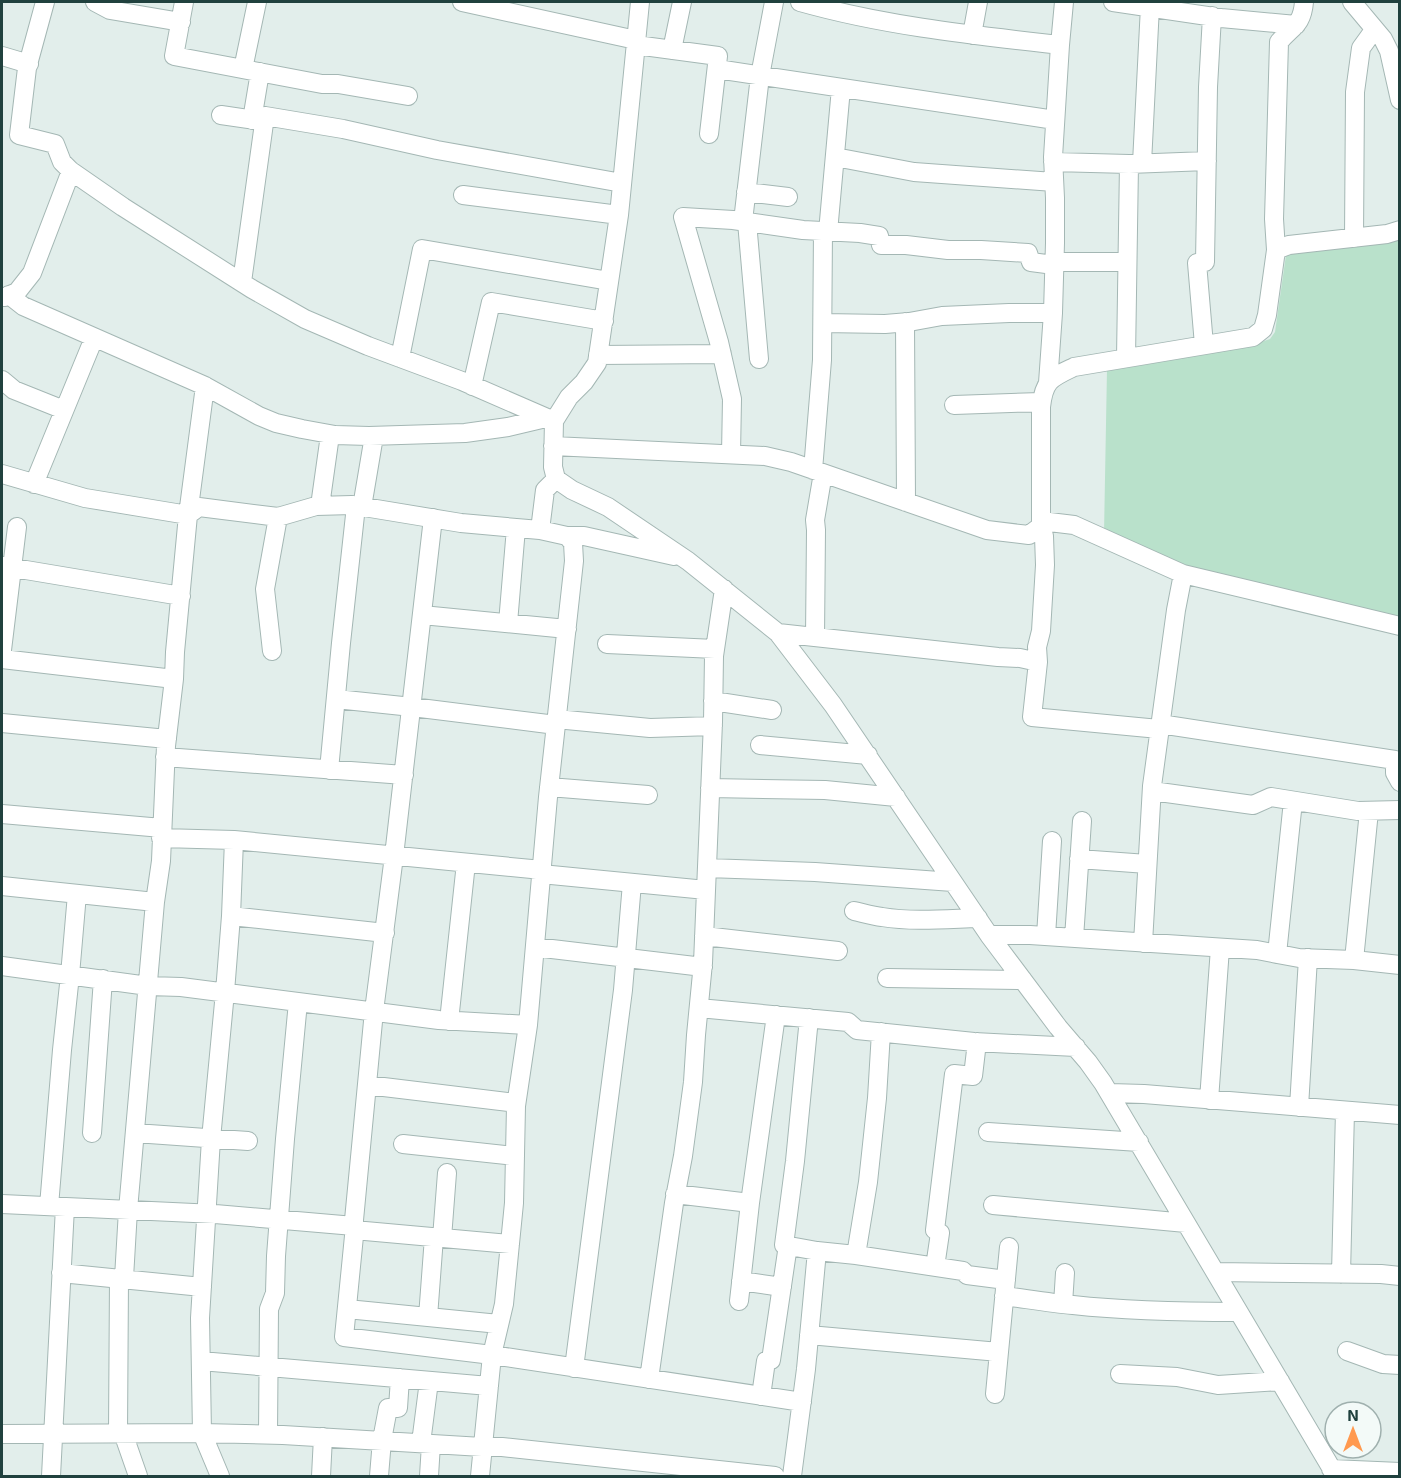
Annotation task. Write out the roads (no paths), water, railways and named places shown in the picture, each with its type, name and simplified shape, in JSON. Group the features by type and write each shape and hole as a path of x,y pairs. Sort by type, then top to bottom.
{"street":[{"path":"45,2 28,64 19,135 56,144 62,162 71,171 123,207 305,319 550,420"},
{"path":"184,2 174,56 322,84 338,84 408,96"},
{"path":"242,282 258,121 251,71 256,2"},
{"path":"462,2 672,50 718,56 709,134"},
{"path":"5,296 22,306 205,386 276,423 330,435 374,436 465,433 550,420 584,382 597,363 619,215 640,2"},
{"path":"672,50 682,2"},
{"path":"759,359 745,222 746,192 760,76 774,2"},
{"path":"800,2 908,26 1060,45"},
{"path":"972,35 978,2"},
{"path":"1048,383 1053,313 1055,209 1053,162 1064,2"},
{"path":"1113,2 1296,26"},
{"path":"1304,2 1303,14 1296,26 1279,42 1274,219 1276,250 1263,329 1253,337 1074,367 1052,378 1043,390 1041,402 1041,524 1044,536 1045,566 1032,717 1160,727 1395,760 1395,773 1400,782"},
{"path":"1352,2 1374,30 1393,47 1400,100"},
{"path":"106,4 181,22"},
{"path":"1126,358 1127,262 1150,6"},
{"path":"1204,345 1197,263 1205,262 1208,87 1212,16"},
{"path":"1354,238 1355,92 1361,48 1374,30"},
{"path":"2,56 28,64"},
{"path":"717,69 1055,120"},
{"path":"815,637 815,520 826,231 841,88"},
{"path":"221,115 258,121 265,116 343,129 437,150 622,183"},
{"path":"835,157 914,172 1054,182"},
{"path":"1053,162 1136,164 1207,161"},
{"path":"5,296 17,292 32,273 71,171"},
{"path":"746,192 788,197"},
{"path":"463,195 619,215"},
{"path":"731,454 732,399 722,354 683,217 879,236 881,245 1028,253 1031,262 1054,264 1127,262"},
{"path":"1276,250 1289,245 1387,234 1400,230"},
{"path":"400,358 422,249 609,280"},
{"path":"472,386 491,302 604,321"},
{"path":"822,323 885,324 942,316 1053,313"},
{"path":"905,322 906,502"},
{"path":"34,484 94,338"},
{"path":"598,355 722,354"},
{"path":"2,380 14,390 64,410"},
{"path":"138,1476 121,1433 122,1278 154,902 161,861 166,748 188,515 205,386"},
{"path":"954,405 1041,402"},
{"path":"550,420 556,479 572,490 608,507 685,559 778,633 833,705 989,935 1110,1093 1334,1473 1400,1472"},
{"path":"321,506 330,435"},
{"path":"329,770 359,506 374,436"},
{"path":"553,446 765,456 791,462 987,530 1029,535 1041,524"},
{"path":"2,474 85,498 188,515 199,507 278,517 306,508 359,506 461,523 584,536 685,559"},
{"path":"540,530 545,490 556,479"},
{"path":"272,651 265,589 278,517"},
{"path":"433,518 374,1011 344,1337 492,1355 802,1402"},
{"path":"1041,524 1074,525 1183,574 1400,626"},
{"path":"2,650 7,567 17,526"},
{"path":"508,623 516,528"},
{"path":"480,1476 492,1355 504,1304 514,1203 516,1103 528,1025 549,787 574,550 573,543 567,536"},
{"path":"7,567 181,596"},
{"path":"1143,943 1152,791 1176,610 1183,574"},
{"path":"649,1379 693,1082 703,968 715,649 724,589"},
{"path":"422,615 567,629"},
{"path":"778,633 1020,658 1038,662"},
{"path":"608,644 715,649"},
{"path":"2,659 174,679"},
{"path":"336,699 556,722 650,728 713,726"},
{"path":"713,701 772,710"},
{"path":"2,723 289,765 404,775"},
{"path":"760,745 867,755"},
{"path":"549,787 648,795"},
{"path":"710,788 825,790 896,797"},
{"path":"1152,791 1253,805 1270,797 1358,811 1400,810"},
{"path":"1277,954 1293,801"},
{"path":"1354,960 1369,811"},
{"path":"2,814 161,833 466,863 706,890"},
{"path":"1074,938 1082,821"},
{"path":"220,1476 202,1433 200,1318 211,1139 231,916 234,840"},
{"path":"1046,936 1052,840"},
{"path":"1079,859 1147,864"},
{"path":"449,1020 466,863"},
{"path":"707,868 815,872 953,882"},
{"path":"574,1368 626,958 632,883"},
{"path":"2,886 154,902"},
{"path":"51,1476 61,1273 57,1206 62,1050 77,894"},
{"path":"854,911 904,919 978,918"},
{"path":"231,916 385,933"},
{"path":"989,935 1046,936 1257,950 1308,958 1400,965"},
{"path":"704,936 838,951"},
{"path":"535,947 703,968"},
{"path":"1209,1100 1220,948"},
{"path":"1299,1107 1308,958"},
{"path":"2,966 148,986 181,987 449,1020 528,1025"},
{"path":"887,978 1023,980"},
{"path":"92,1133 104,979"},
{"path":"268,1434 269,1309 275,1293 285,1139 298,1002"},
{"path":"699,1008 848,1022 856,1030 977,1042 1076,1047"},
{"path":"739,1301 776,1015"},
{"path":"809,1018 784,1245 963,1271 967,1275 1005,1288 1063,1304 1177,1312 1238,1311"},
{"path":"856,1255 868,1182 881,1032"},
{"path":"935,1267 940,1233 935,1230 954,1074 973,1076 977,1042"},
{"path":"367,1085 516,1103"},
{"path":"1110,1093 1400,1115"},
{"path":"1341,1274 1346,1111"},
{"path":"988,1131 1139,1142"},
{"path":"135,1133 248,1141"},
{"path":"402,1144 515,1155"},
{"path":"428,1317 447,1173"},
{"path":"675,1194 750,1203"},
{"path":"2,1204 207,1214 510,1244"},
{"path":"993,1204 1186,1223"},
{"path":"761,1396 766,1361 771,1360 788,1245"},
{"path":"995,1394 1008,1247"},
{"path":"792,1476 817,1251"},
{"path":"1215,1272 1400,1276"},
{"path":"61,1273 202,1287"},
{"path":"1063,1304 1065,1273"},
{"path":"741,1281 782,1287"},
{"path":"347,1310 499,1324"},
{"path":"809,1335 999,1352"},
{"path":"1347,1352 1383,1364 1400,1365"},
{"path":"201,1361 489,1386"},
{"path":"1120,1374 1177,1377 1218,1385 1280,1381"},
{"path":"379,1476 388,1408 398,1408 400,1378"},
{"path":"429,1381 426,1443 429,1476"},
{"path":"2,1434 268,1434 382,1440 502,1447 640,1469 775,1476"},
{"path":"320,1476 323,1437"}]}
